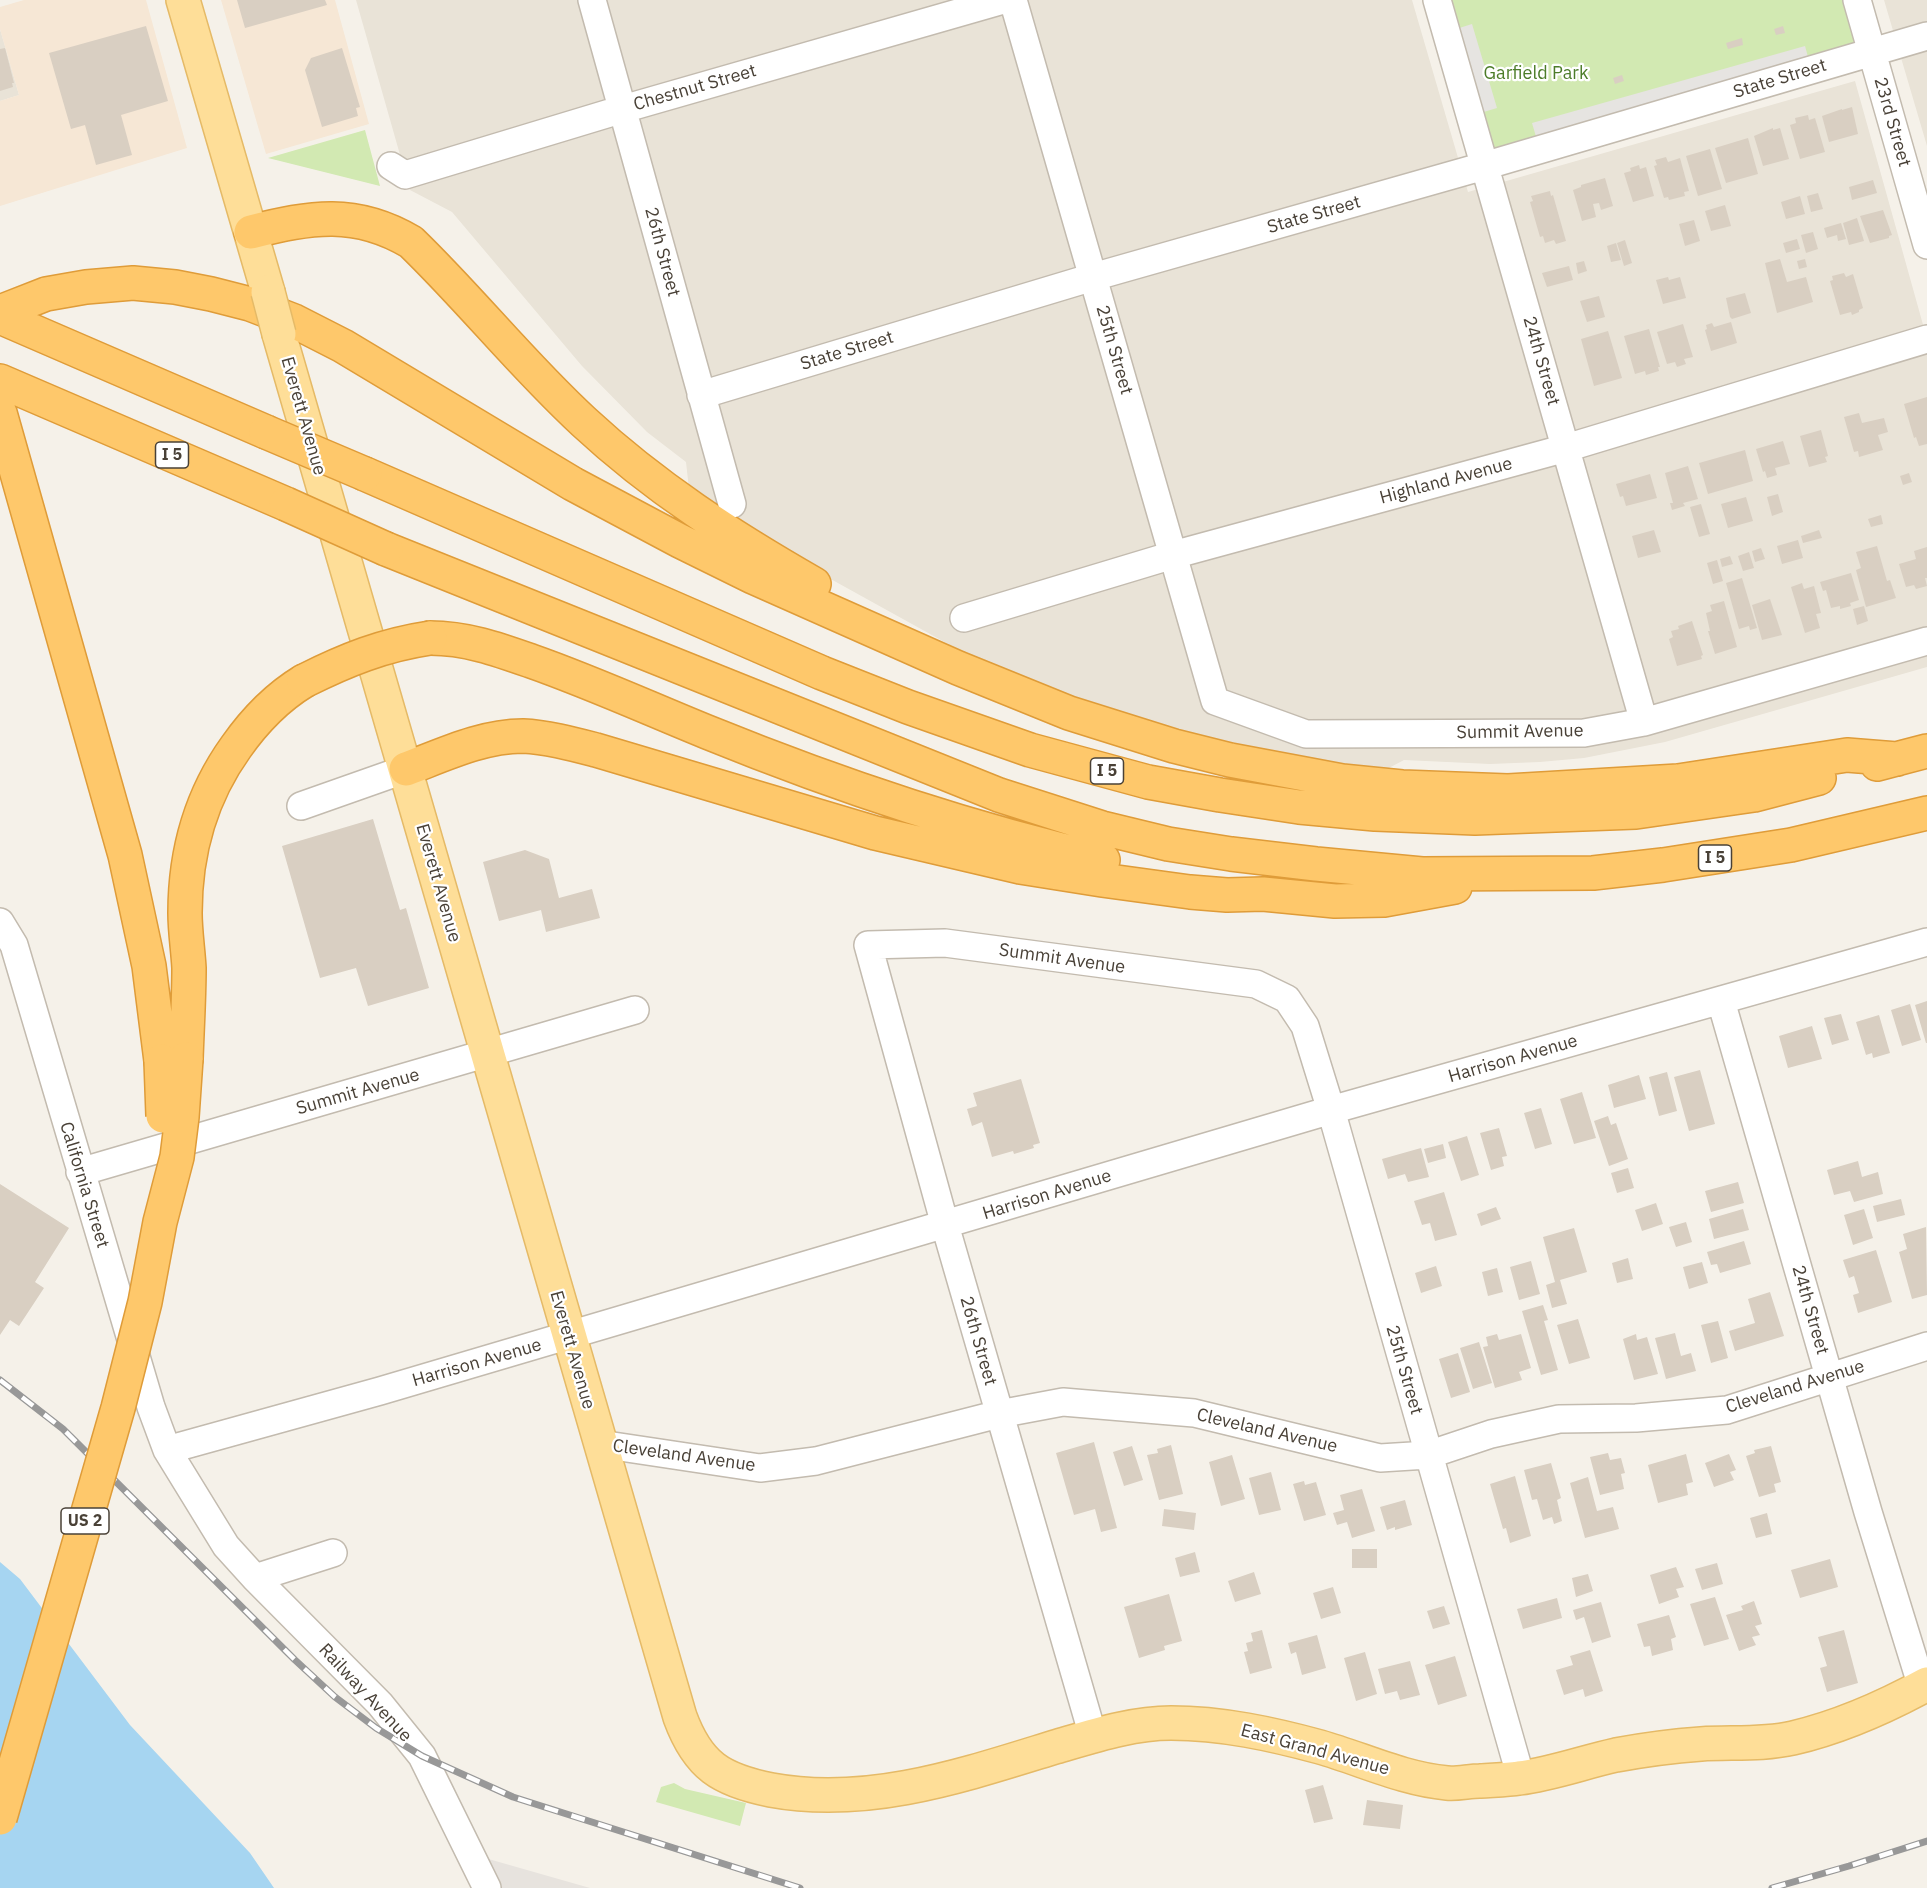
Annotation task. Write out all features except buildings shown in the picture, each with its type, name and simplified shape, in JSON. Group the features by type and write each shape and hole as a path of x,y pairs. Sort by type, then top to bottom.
{"highway":[{"path":"251,232 301,220 329,219 358,221 380,226 411,242 558,398 626,459 668,492 754,549 958,668"},
{"path":"0,312 46,294 86,287 133,284 175,287 250,304 294,321 343,346 573,484 753,577 958,668 1069,713 1174,746 1230,760 1301,774 1402,787 1508,791 1678,781 1846,755 1912,755"},
{"name":"I 5","path":"0,317 822,673 989,736 1089,767 1148,782 1299,807 1475,818 1636,812 1754,795 1912,755"},
{"name":"I 5","path":"0,381 386,549 999,795 1102,828 1189,847 1316,864 1422,874 1593,873 1726,857 1791,845 1927,813"},
{"path":"0,413 124,855 139,916 155,999 174,1060"},
{"path":"0,486 61,632"},
{"path":"174,1060 189,967 185,914 191,845 196,822 219,771 250,727 270,705 304,681 331,667 377,649 430,638 469,641 581,678 755,750 952,818 1056,849 1198,878 1263,894"},
{"path":"406,769 480,742 525,736 596,750 875,833 1020,867 1190,892 1227,895 1263,894 1335,901 1384,900 1512,873"},
{"name":"US 2","path":"0,1818 118,1408 145,1302 160,1222 164,1133 174,1060"}],"main road":[{"name":"Everett Avenue","path":"183,0 406,769 486,1055 680,1717 687,1737 704,1761"},
{"name":"East Grand Avenue","path":"704,1761 722,1775 752,1786 796,1794 855,1794 914,1787 1093,1736 1148,1725 1206,1724 1245,1729 1321,1748 1385,1770 1448,1783 1521,1778 1618,1755 1702,1744 1757,1743 1792,1738 1858,1718 1924,1686"}],"street":[{"name":"26th Street","path":"592,0 732,504"},
{"name":"Chestnut Street","path":"391,166 405,175 623,109 1003,0"},
{"name":"25th Street","path":"1013,0 1215,701"},
{"name":"24th Street","path":"1437,0 1644,722"},
{"name":"23rd Street","path":"1857,0 1927,245"},
{"name":"State Street","path":"701,394 1093,277 1484,166 1927,36"},
{"name":"Highland Avenue","path":"964,618 1173,555 1566,448 1927,339"},
{"name":"Summit Avenue","path":"1215,701 1306,734 1584,733 1644,722 1927,641"},
{"path":"301,806 406,769"},
{"name":"California Street","path":"0,922 14,945 151,1407 167,1450"},
{"name":"Harrison Avenue","path":"167,1450 380,1392 1331,1110 1927,942"},
{"name":"Summit Avenue","path":"868,945 945,943 1256,984"},
{"name":"26th Street","path":"868,945 945,1225 1093,1736"},
{"name":"25th Street","path":"1256,984 1287,999 1305,1026 1521,1778"},
{"name":"24th Street","path":"1721,1001 1873,1531 1924,1686"},
{"name":"Summit Avenue","path":"80,1172 635,1010"},
{"name":"Cleveland Avenue","path":"600,1444 760,1467 816,1461 999,1414 1063,1402 1194,1413 1380,1458 1428,1455 1491,1434 1559,1419 1636,1418 1727,1410 1927,1346"},
{"name":"Railway Avenue","path":"167,1450 226,1546 380,1704 422,1756 487,1888"},
{"path":"255,1578 333,1554"}],"shaded area":[{"path":"24,0 146,0 187,148 0,206 0,101 19,95 0,29 0,7"},
{"path":"221,0 335,0 369,124 266,154"},
{"path":"356,0 1412,0 1468,192 1855,81 1927,339 1927,667 1665,742 1584,758 1490,764 1404,760 1385,770 1341,765 1241,747 1121,716 977,660 818,572 689,489 686,462 647,432 582,366 452,212 410,190"},
{"path":"1884,0 1927,0 1927,146"},
{"path":"1472,24 1497,108 1477,114 1453,30"},
{"path":"0,29 19,95 0,101"},
{"path":"1805,46 1810,64 1537,140 1532,123"},
{"path":"471,1854 590,1888 487,1888"}],"green space":[{"name":"Garfield Park","path":"1437,0 1857,0 1871,52 1484,166"},
{"path":"365,130 380,186 268,158"},
{"path":"674,1783 685,1789 746,1803 740,1826 656,1802 661,1787"}],"water":[{"path":"0,1562 20,1579 130,1725 250,1853 274,1888 0,1888"}],"railway":[{"path":"0,1380 63,1429 295,1660 335,1697 376,1728 422,1756 513,1797 800,1888"},
{"path":"1772,1888 1927,1841"}]}
